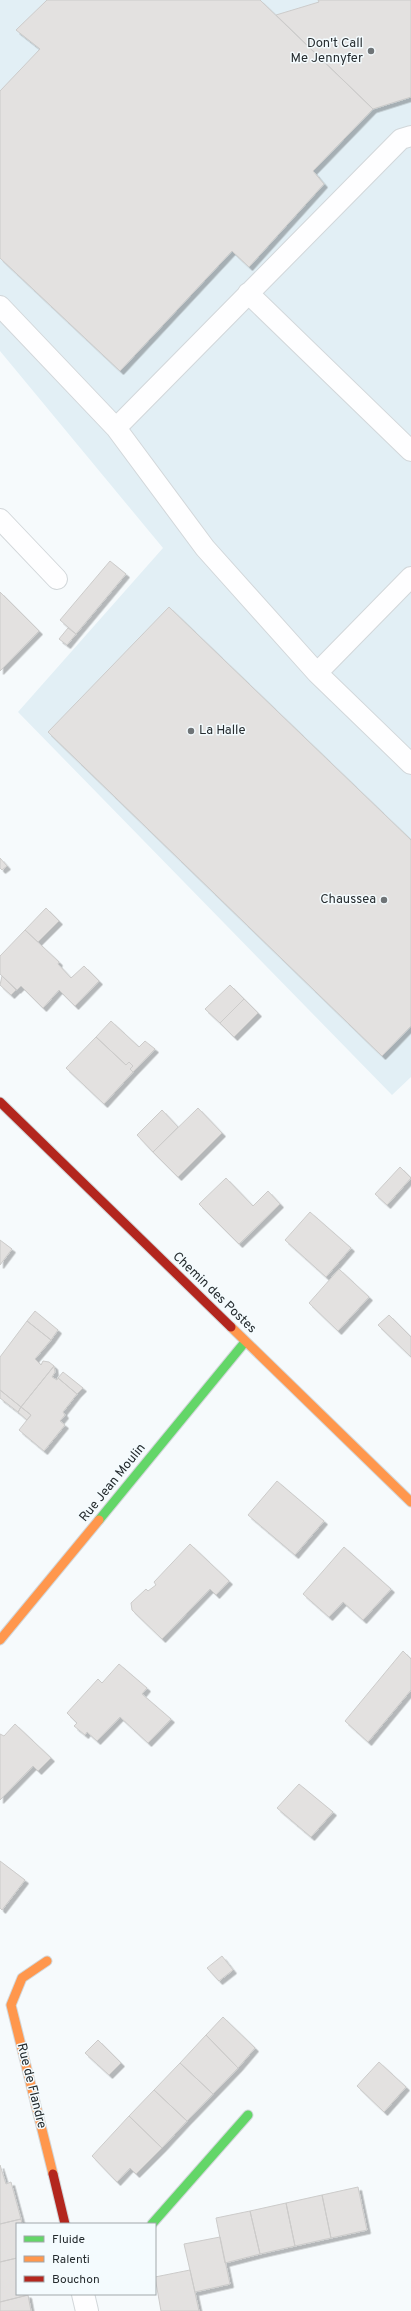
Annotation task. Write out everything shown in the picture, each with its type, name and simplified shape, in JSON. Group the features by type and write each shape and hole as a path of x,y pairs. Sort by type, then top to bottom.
{"street":[{"name":"Chemin des Postes","path":"0,1102 411,1502"},
{"name":"Rue Jean Moulin","path":"0,1640 245,1342"},
{"name":"Rue de Flandre","path":"47,1961 22,1978 11,2005 65,2223"},
{"path":"153,2223 248,2115"},
{"path":"83,2295 87,2311"}],"lane":[{"path":"116,428 401,139 411,136"},
{"path":"248,293 411,451"},
{"path":"0,306 116,428 205,548 318,673 411,764"},
{"path":"0,519 57,579"},
{"path":"318,673 411,577"}],"shaded area":[{"path":"0,0 411,0 411,1077 392,1095 18,712 163,548 0,351"}],"building":[{"path":"47,0 260,0 373,109 313,171 324,184 249,267 232,251 120,371 0,258 0,91 40,49 16,30"},
{"path":"318,0 411,0 411,97 373,109 276,15 319,2"},
{"path":"110,561 126,574 76,634 60,620"},
{"path":"0,592 39,631 0,671"},
{"path":"169,607 411,840 411,1026 382,1056 48,732"},
{"path":"68,628 76,634 67,645 59,639"},
{"path":"0,858 7,866 2,870 0,868"},
{"path":"46,908 59,921 38,942 25,930"},
{"path":"25,930 59,962 58,964 71,978 84,966 99,981 75,1006 59,990 43,1008 21,986 17,990 0,974 0,956"},
{"path":"2,976 16,990 11,995 0,985"},
{"path":"230,985 244,999 220,1023 205,1009"},
{"path":"244,999 258,1013 234,1037 220,1023"},
{"path":"111,1021 139,1047 145,1041 155,1049 133,1072 130,1069 133,1066 129,1062 126,1065 96,1037"},
{"path":"96,1037 126,1065 129,1062 133,1066 130,1069 133,1072 104,1104 66,1068"},
{"path":"198,1108 222,1133 178,1177 153,1152"},
{"path":"162,1110 178,1127 153,1152 137,1135"},
{"path":"400,1167 411,1178 387,1205 375,1194"},
{"path":"226,1178 253,1206 268,1191 280,1204 239,1244 199,1204"},
{"path":"310,1212 351,1248 326,1277 285,1240"},
{"path":"0,1240 12,1249 0,1265"},
{"path":"339,1269 369,1297 338,1331 309,1303"},
{"path":"35,1311 58,1330 51,1340 27,1321"},
{"path":"389,1315 411,1337 411,1357 378,1325"},
{"path":"27,1321 51,1340 35,1359 41,1365 43,1361 49,1362 54,1366 21,1407 0,1390 0,1357"},
{"path":"54,1366 55,1372 52,1377 57,1380 58,1378 77,1394 63,1412 65,1415 60,1421 65,1425 44,1451 19,1430 31,1415 21,1407"},
{"path":"63,1372 83,1388 77,1394 58,1378"},
{"path":"0,1390 21,1407 18,1412 0,1398"},
{"path":"21,1407 31,1415 27,1420 18,1412"},
{"path":"277,1481 324,1521 295,1555 248,1515"},
{"path":"190,1544 229,1581 216,1595 210,1589 162,1639 132,1610 131,1603 146,1589 148,1591 156,1585 154,1582"},
{"path":"344,1547 391,1589 363,1620 343,1602 329,1617 303,1594"},
{"path":"403,1651 411,1659 411,1690 368,1742 345,1721"},
{"path":"119,1664 147,1688 142,1694 171,1719 148,1743 120,1717 97,1741 87,1732 85,1735 74,1726 77,1723 67,1713 98,1679 102,1683"},
{"path":"15,1724 51,1758 38,1771 33,1766 0,1800 0,1734 4,1736"},
{"path":"299,1784 333,1812 311,1837 277,1808"},
{"path":"0,1861 25,1880 2,1910 0,1908"},
{"path":"222,1956 233,1970 219,1981 207,1968"},
{"path":"223,2017 255,2048 238,2068 206,2035"},
{"path":"206,2035 238,2068 213,2094 180,2063"},
{"path":"98,2040 121,2063 109,2075 85,2053"},
{"path":"379,2062 406,2087 384,2112 357,2086"},
{"path":"180,2063 213,2094 187,2121 154,2090"},
{"path":"154,2090 187,2121 162,2148 129,2116"},
{"path":"129,2116 162,2148 136,2174 130,2168 117,2182 92,2156"},
{"path":"0,2165 6,2184 11,2182 21,2219 0,2224"},
{"path":"358,2187 367,2230 331,2238 322,2195"},
{"path":"322,2195 331,2238 295,2246 286,2203"},
{"path":"286,2203 295,2246 260,2254 250,2211"},
{"path":"250,2211 260,2254 225,2263 216,2218"},
{"path":"21,2219 22,2223 16,2223 16,2258 0,2262 0,2224"},
{"path":"220,2237 230,2284 195,2292 184,2244"},
{"path":"16,2258 16,2295 28,2295 0,2302 0,2262"},
{"path":"190,2270 199,2311 161,2311 156,2277"},
{"path":"28,2295 31,2311 0,2311 0,2302"}],"traffic: fast":[{"path":"99,1520 245,1342"},
{"path":"153,2223 248,2115"}],"traffic: slow":[{"path":"231,1327 411,1502"},
{"path":"0,1640 99,1520"},
{"path":"47,1961 22,1978 11,2005 53,2174"}],"traffic: jam":[{"path":"0,1102 231,1327"},
{"path":"53,2174 65,2223"}],"place":[{"name":"Don't Call Me Jennyfer","path":"371,51"},
{"name":"La Halle","path":"191,731"},
{"name":"Chaussea","path":"384,900"}]}
